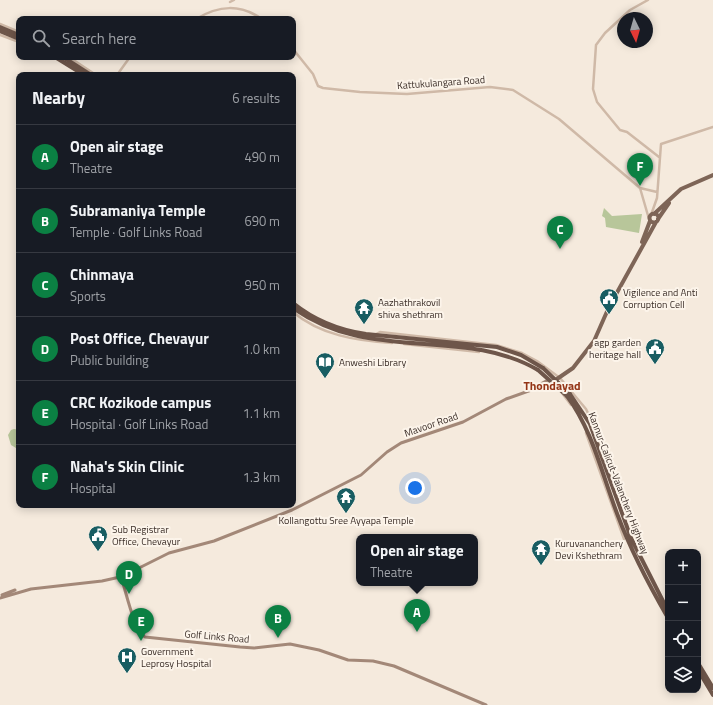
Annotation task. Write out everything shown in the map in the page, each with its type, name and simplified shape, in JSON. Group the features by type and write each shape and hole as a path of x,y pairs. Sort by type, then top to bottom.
{"highway":[{"path":"0,27 16,32"},
{"path":"0,31 16,38"},
{"path":"60,60 79,72"},
{"path":"68,60 86,72"},
{"name":"Kannur-Calicut-Valanchery Highway","path":"296,305 311,316 333,326 356,332 497,347 521,355 541,369 569,395 588,431 630,538 665,605"},
{"name":"Kannur-Calicut-Valanchery Highway","path":"296,310 315,321 341,332 390,342 492,351 517,358 541,369"},
{"name":"Kannur-Calicut-Valanchery Highway","path":"608,483 627,538 665,612"},
{"path":"701,668 713,688"},
{"path":"701,675 713,695"}],"main road":[{"name":"Mavoor Road","path":"559,377 578,359 594,336 605,310 633,260 651,217 681,189 713,176"},
{"name":"Mavoor Road","path":"121,576 165,554 214,541 292,510 362,475 387,452 401,443 463,422 548,380 559,377 581,360 596,337 609,307 657,221 675,196 690,186 713,176"},
{"path":"651,217 657,216 657,221"},
{"path":"651,217 657,221"},
{"name":"Mavoor Road","path":"296,506 361,474 386,451 400,441 463,420 506,398 548,380"},
{"name":"Mavoor Road","path":"121,576 169,551 214,540 292,508"},
{"path":"1,596 31,588 102,581 121,576"},
{"name":"Golf Links Road","path":"121,576 136,625 145,637 247,647 290,644 318,650 348,660 373,661 394,666 486,705"}],"street":[{"path":"230,2 234,0"},
{"path":"648,0 630,10 605,33 596,45 593,89 598,102 620,130 627,132 659,157"},
{"path":"201,16 228,7 247,10 257,16"},
{"path":"0,24 16,32"},
{"path":"0,35 16,41"},
{"name":"Kattukulangara Road","path":"296,53 313,74 318,86 323,88 360,92 407,94 490,87 513,90 559,119 640,188"},
{"path":"74,60 92,72"},
{"path":"120,72 128,60"},
{"path":"651,217 657,192 661,144 713,127"},
{"path":"640,188 657,192"},
{"path":"640,188 651,217"},
{"path":"296,314 306,321 330,332 362,340 498,355 527,366 548,380 573,408 583,426 608,483"},
{"path":"376,335 380,332 496,345 522,353 559,377 583,405 593,424 624,539"}],"green space":[{"path":"604,208 612,216 642,214 639,233 606,227 605,218 602,216"},
{"path":"16,429 16,448 11,445 8,435 11,430"}],"place":[{"name":"Naha's Skin Clinic","path":"640,186"},
{"name":"Chinmaya","path":"560,249"},
{"name":"Vigilence and Anti Corruption Cell","path":"609,315"},
{"name":"Aazhathrakovil shiva shethram","path":"364,325"},
{"name":"agp garden heritage hall","path":"655,365"},
{"name":"Anweshi Library","path":"325,379"},
{"name":"Kollangottu Sree Ayyapa Temple","path":"346,514"},
{"name":"Sub Registrar Office, Chevayur","path":"98,552"},
{"name":"Kuruvananchery Devi Kshethram","path":"541,566"},
{"name":"Post Office, Chevayur","path":"129,594"},
{"name":"Open air stage","path":"417,632"},
{"name":"Subramaniya Temple","path":"278,638"},
{"name":"CRC Kozikode campus","path":"141,641"},
{"name":"Government Leprosy Hospital","path":"127,674"}],"district":[{"name":"Thondayad","path":"552,386"}]}
